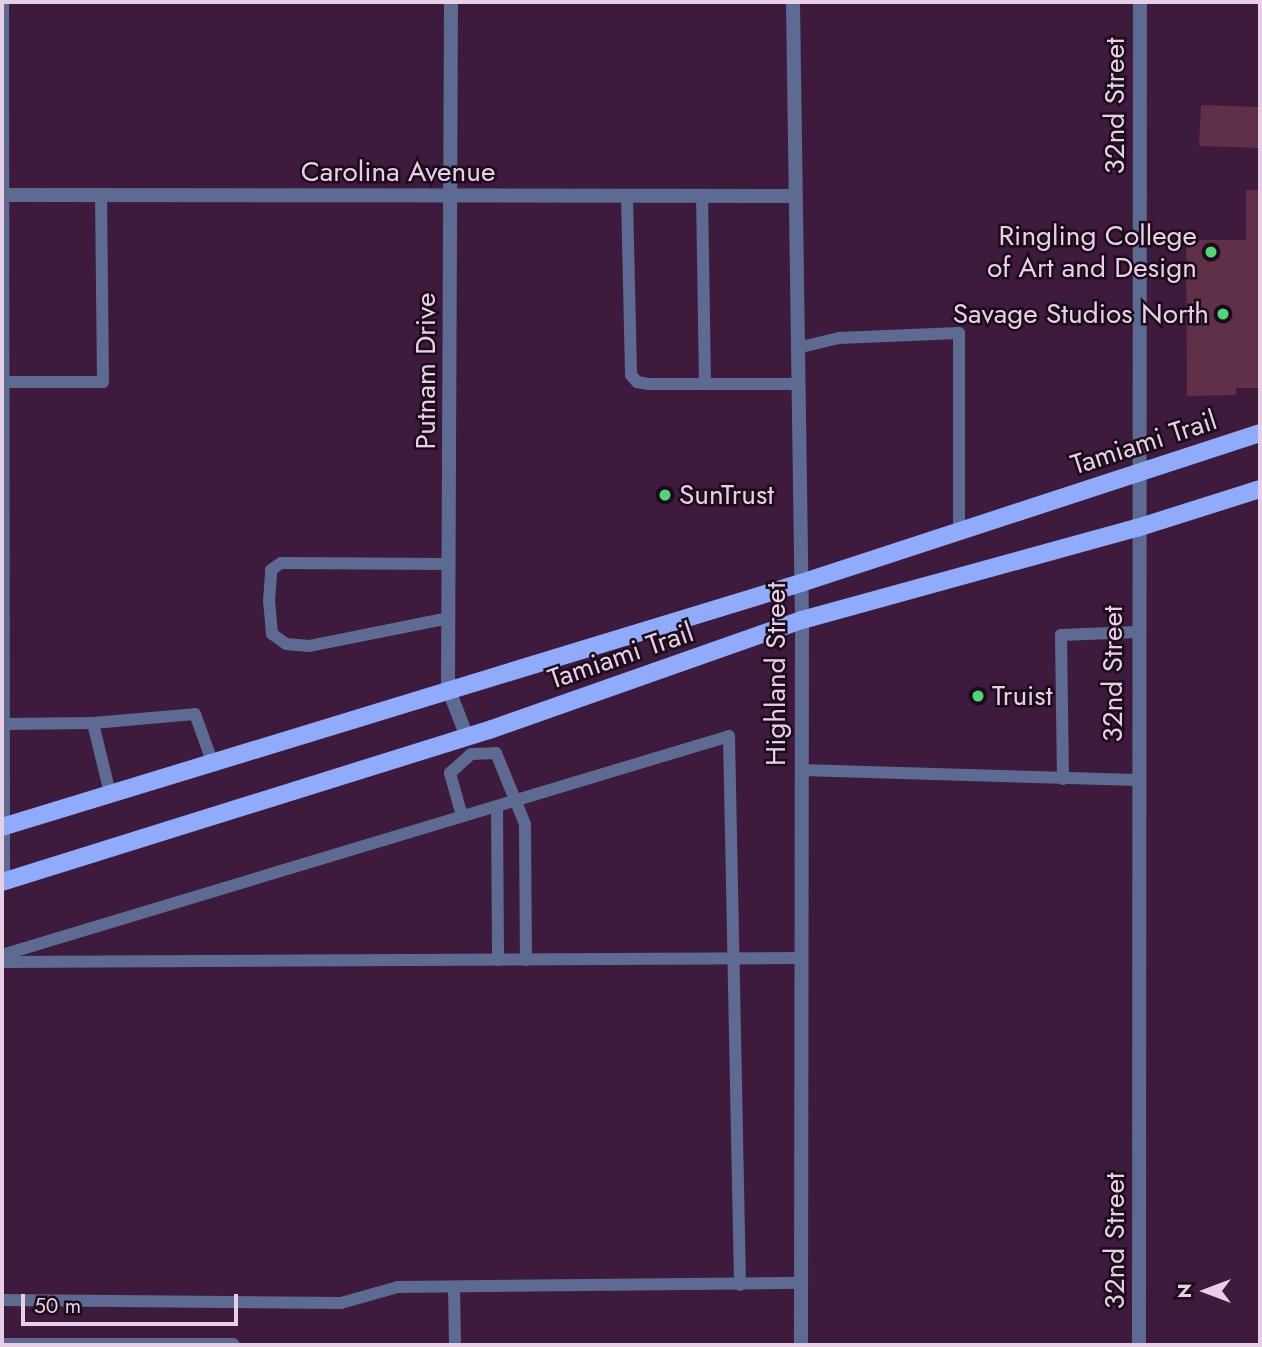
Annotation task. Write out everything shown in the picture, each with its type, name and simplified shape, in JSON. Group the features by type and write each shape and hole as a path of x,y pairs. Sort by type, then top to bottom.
{"main road":[{"name":"Tamiami Trail","path":"2,827 448,688 801,583 1260,433"},
{"name":"Tamiami Trail","path":"2,882 469,745 802,620 1137,528 1260,489"}],"street":[{"path":"2,2 2,882"},
{"name":"Putnam Drive","path":"451,2 448,688 469,745"},
{"name":"Highland Street","path":"793,2 802,620 801,1345"},
{"name":"32nd Street","path":"1139,1345 1137,472 1140,2"},
{"name":"Carolina Avenue","path":"3,195 795,196"},
{"path":"2,1345 233,1345"}],"lane":[{"path":"3,382 103,382 101,197"},
{"path":"627,197 631,375 638,382 648,384 797,384"},
{"path":"702,197 705,384"},
{"path":"797,348 839,338 960,332 960,530"},
{"path":"449,564 281,563 271,570 269,602 272,634 286,645 309,646 449,618"},
{"path":"1063,779 1062,635 1138,632"},
{"path":"2,724 93,723 195,714 212,761"},
{"path":"93,723 110,793"},
{"path":"2,955 729,736 740,1285"},
{"path":"462,816 450,774 469,745 496,753 513,801 525,824 526,960"},
{"path":"801,770 1138,780"},
{"path":"497,807 498,960"},
{"path":"2,962 800,958"},
{"path":"2,1300 341,1303 398,1287 801,1283"},
{"path":"454,1287 455,1345"}],"building":[{"path":"1201,105 1260,107 1260,148 1199,146"},
{"name":"Savage Studios North","path":"1246,190 1260,190 1260,388 1236,388 1236,395 1187,396 1186,240 1246,240"}],"place":[{"name":"Ringling College of Art and Design","path":"1211,252"},
{"name":"Savage Studios North","path":"1223,314"},
{"name":"SunTrust","path":"665,495"},
{"name":"Truist","path":"978,696"}]}
